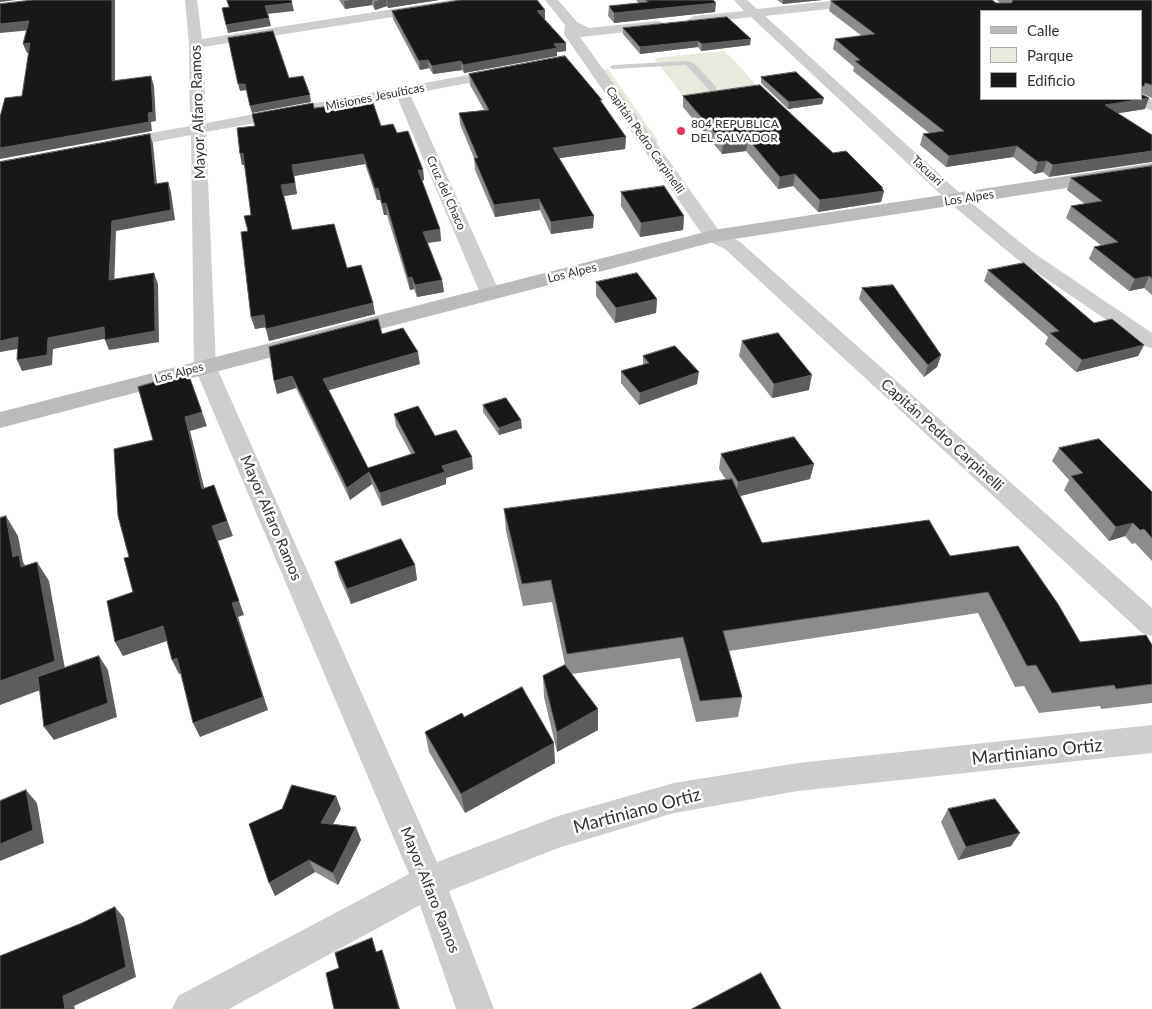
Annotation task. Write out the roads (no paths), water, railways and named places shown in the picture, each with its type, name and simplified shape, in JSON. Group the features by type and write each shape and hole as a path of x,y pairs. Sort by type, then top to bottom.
{"street":[{"name":"Mayor Alfaro Ramos","path":"190,0 196,44 205,366 429,882 475,1009"},
{"path":"196,44 476,0"},
{"name":"Capitán Pedro Carpinelli","path":"551,0 586,56 656,155 724,234 1152,625"},
{"name":"Tacuari","path":"740,0 957,200 1024,255 1152,342"},
{"path":"588,32 873,0"},
{"name":"Capitán Pedro Carpinelli","path":"571,30 588,32 663,138"},
{"path":"567,60 602,53"},
{"name":"Misiones Jesuíticas","path":"104,147 518,69"},
{"name":"Cruz del Chaco","path":"402,92 490,293"},
{"path":"656,155 674,154"},
{"name":"Los Alpes","path":"0,420 724,234 957,200 1152,168"},
{"name":"Martiniano Ortiz","path":"191,1009 429,882 558,832 674,798 798,777 1152,739"}],"lane":[{"path":"612,67 687,64 692,66 713,88"}],"place":[{"name":"804 REPUBLICA DEL SALVADOR","path":"681,131"}]}
